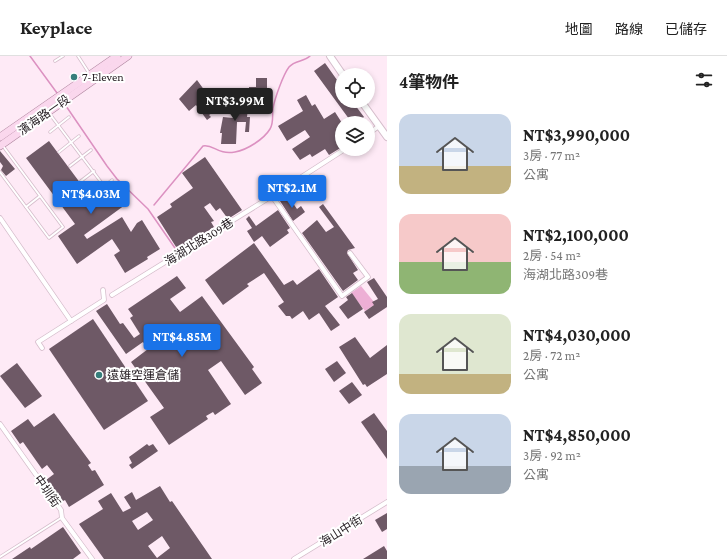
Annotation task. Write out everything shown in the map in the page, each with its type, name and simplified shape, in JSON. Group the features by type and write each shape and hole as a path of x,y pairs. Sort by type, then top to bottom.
{"main road":[{"name":"濱海路一段","path":"92,78 118,56"},
{"name":"濱海路一段","path":"1,145 26,124 92,78 128,56"},
{"name":"濱海路一段","path":"0,137 26,124"}],"street":[{"path":"330,56 338,68"},
{"path":"366,108 387,137"},
{"path":"375,129 379,126"},
{"name":"海湖北路309巷","path":"112,295 335,155"},
{"path":"272,196 342,296 368,277 350,253"},
{"path":"0,218 71,321"},
{"path":"42,348 38,342 104,300 103,290"},
{"name":"中圳街","path":"0,424 60,510 62,518 92,559"},
{"name":"海山中街","path":"294,559 387,502"}],"lane":[{"path":"55,61 63,56"},
{"path":"78,56 92,78"},
{"path":"47,110 104,186"},
{"path":"50,132 69,117"},
{"path":"59,152 79,136"},
{"path":"0,172 49,238 63,227 1,145"},
{"path":"70,166 91,150"},
{"path":"81,181 94,171"},
{"path":"96,193 112,180"},
{"path":"26,207 40,196"},
{"path":"0,557 62,518"}],"shaded area":[{"path":"361,286 374,302 374,305 365,311 351,293"}],"building":[{"path":"325,63 335,77 335,100 314,71"},
{"path":"256,78 267,78 267,93 249,92 249,87 256,87"},
{"path":"197,80 210,98 217,93 225,104 209,115 211,117 207,120 196,105 189,111 179,99"},
{"path":"306,95 312,106 315,104 324,119 335,112 338,116 335,116 335,151 329,155 325,149 312,157 310,154 300,160 292,149 310,137 305,130 287,141 278,126 303,111 297,100"},
{"path":"235,96 249,98 247,117 250,117 249,132 245,132 246,122 237,122 236,144 221,144 222,133 220,133 223,117 233,118 234,110 242,111 243,103 234,102"},
{"path":"341,108 357,108 363,116 347,116"},
{"path":"49,141 98,207 120,191 129,202 84,235 87,239 122,217 131,232 137,223 142,220 160,249 147,257 148,259 125,273 114,255 120,251 112,239 77,264 58,236 75,224 26,158"},
{"path":"0,151 15,169 6,176 1,170 3,166 0,162"},
{"path":"205,157 242,210 228,219 220,208 216,211 210,203 204,207 214,221 211,222 214,227 178,250 157,217 172,207 170,204 193,188 182,173"},
{"path":"288,196 297,209 301,206 305,212 293,221 280,201"},
{"path":"323,204 355,248 348,250 347,253 358,270 353,273 358,280 343,291 302,233 317,220 326,232 334,227 319,207"},
{"path":"278,210 290,228 287,230 289,233 270,247 262,236 254,242 247,231 252,228 246,219 249,216 256,226"},
{"path":"254,243 284,285 293,280 297,285 319,269 338,297 325,306 340,325 331,331 319,313 309,320 303,311 292,319 290,316 286,316 278,306 284,302 264,273 247,284 249,286 223,305 205,280"},
{"path":"177,276 186,288 170,299 180,312 202,296 254,367 252,369 262,383 245,395 221,361 208,370 231,404 215,415 213,412 206,416 208,419 169,445 150,417 164,408 131,362 148,349 143,342 126,354 96,311 107,304 120,324 123,323 134,338 140,334 130,318 133,316 128,309"},
{"path":"374,278 387,297 387,307 369,319 364,312 374,305 372,302 378,299 367,282"},
{"path":"352,293 363,309 348,319 339,307 348,300 346,297"},
{"name":"遠雄空運倉儲","path":"93,319 148,401 104,430 49,349"},
{"path":"355,337 370,358 387,345 387,374 367,387 365,384 363,385 339,347"},
{"path":"337,361 346,373 334,382 325,369"},
{"path":"17,363 42,396 25,408 0,376"},
{"path":"352,382 362,395 349,404 339,391"},
{"path":"54,413 91,463 88,465 92,471 95,470 104,485 69,507 65,500 61,502 46,480 54,474 47,465 42,469 23,442 20,444 11,431 28,419 34,427"},
{"path":"374,413 387,431 387,459 361,422"},
{"path":"147,444 149,446 153,444 158,451 132,469 129,465 132,463 129,457"},
{"path":"160,486 212,559 104,559 79,524 103,509 98,501 111,493 123,512 131,508 124,497 132,492 136,500","holes":["147,512 153,520 138,530 132,521","162,536 170,548 157,558 148,546"]},
{"path":"387,513 387,529 382,532 375,520"},
{"path":"63,527 81,553 73,559 12,559 30,547 31,549"},
{"path":"384,546 387,551 387,559 363,559"}],"waterway":[{"path":"30,56 57,93"},
{"path":"154,205 203,146 229,153 240,151 264,137 271,127 274,104 289,67 310,56"},
{"path":"66,106 107,166 117,179 148,209 177,251"}],"place":[{"name":"7-Eleven","path":"74,77"},
{"name":"遠雄空運倉儲","path":"99,375"}]}
